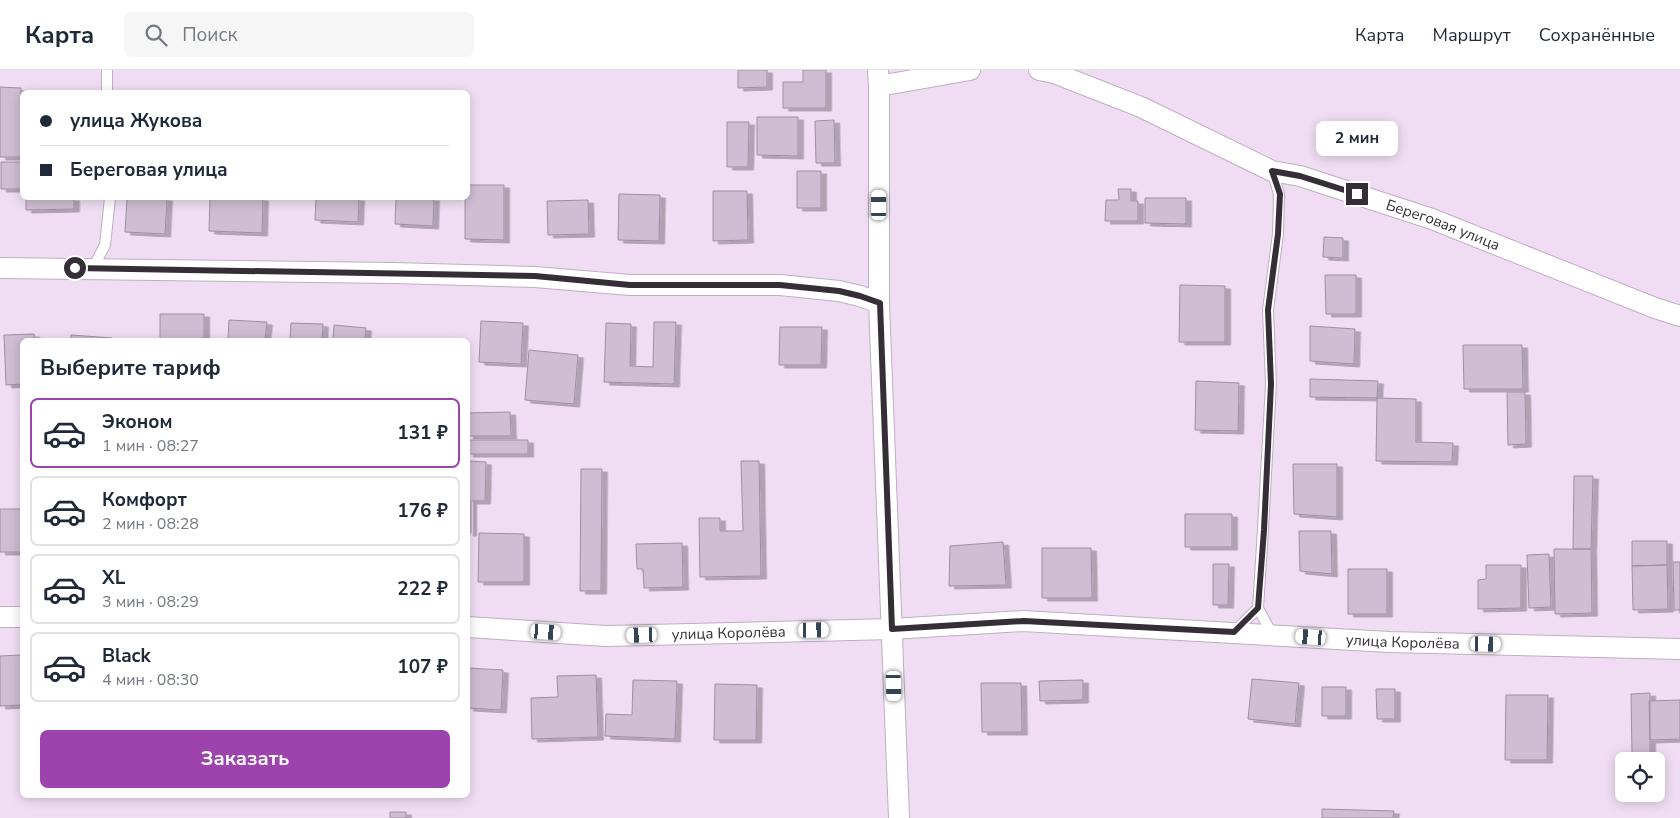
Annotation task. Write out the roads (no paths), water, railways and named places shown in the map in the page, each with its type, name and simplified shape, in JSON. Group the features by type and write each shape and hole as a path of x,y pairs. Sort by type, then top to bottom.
{"street":[{"path":"899,818 880,303 879,78 970,70"},
{"name":"Береговая улица","path":"1039,70 1054,73 1141,107 1272,171 1300,176 1432,219 1655,308 1680,316"},
{"path":"0,268 535,276 630,285 780,285 839,291 880,303"},
{"path":"0,617 20,617"},
{"name":"улица Королёва","path":"470,627 606,636 892,629 1024,621 1389,642 1680,649"}],"lane":[{"path":"107,70 107,90"},
{"path":"1272,171 1280,194 1278,234 1268,310 1271,384 1258,608 1272,634"},
{"path":"93,268 105,246 110,200"},
{"path":"1234,632 1258,608"}]}
